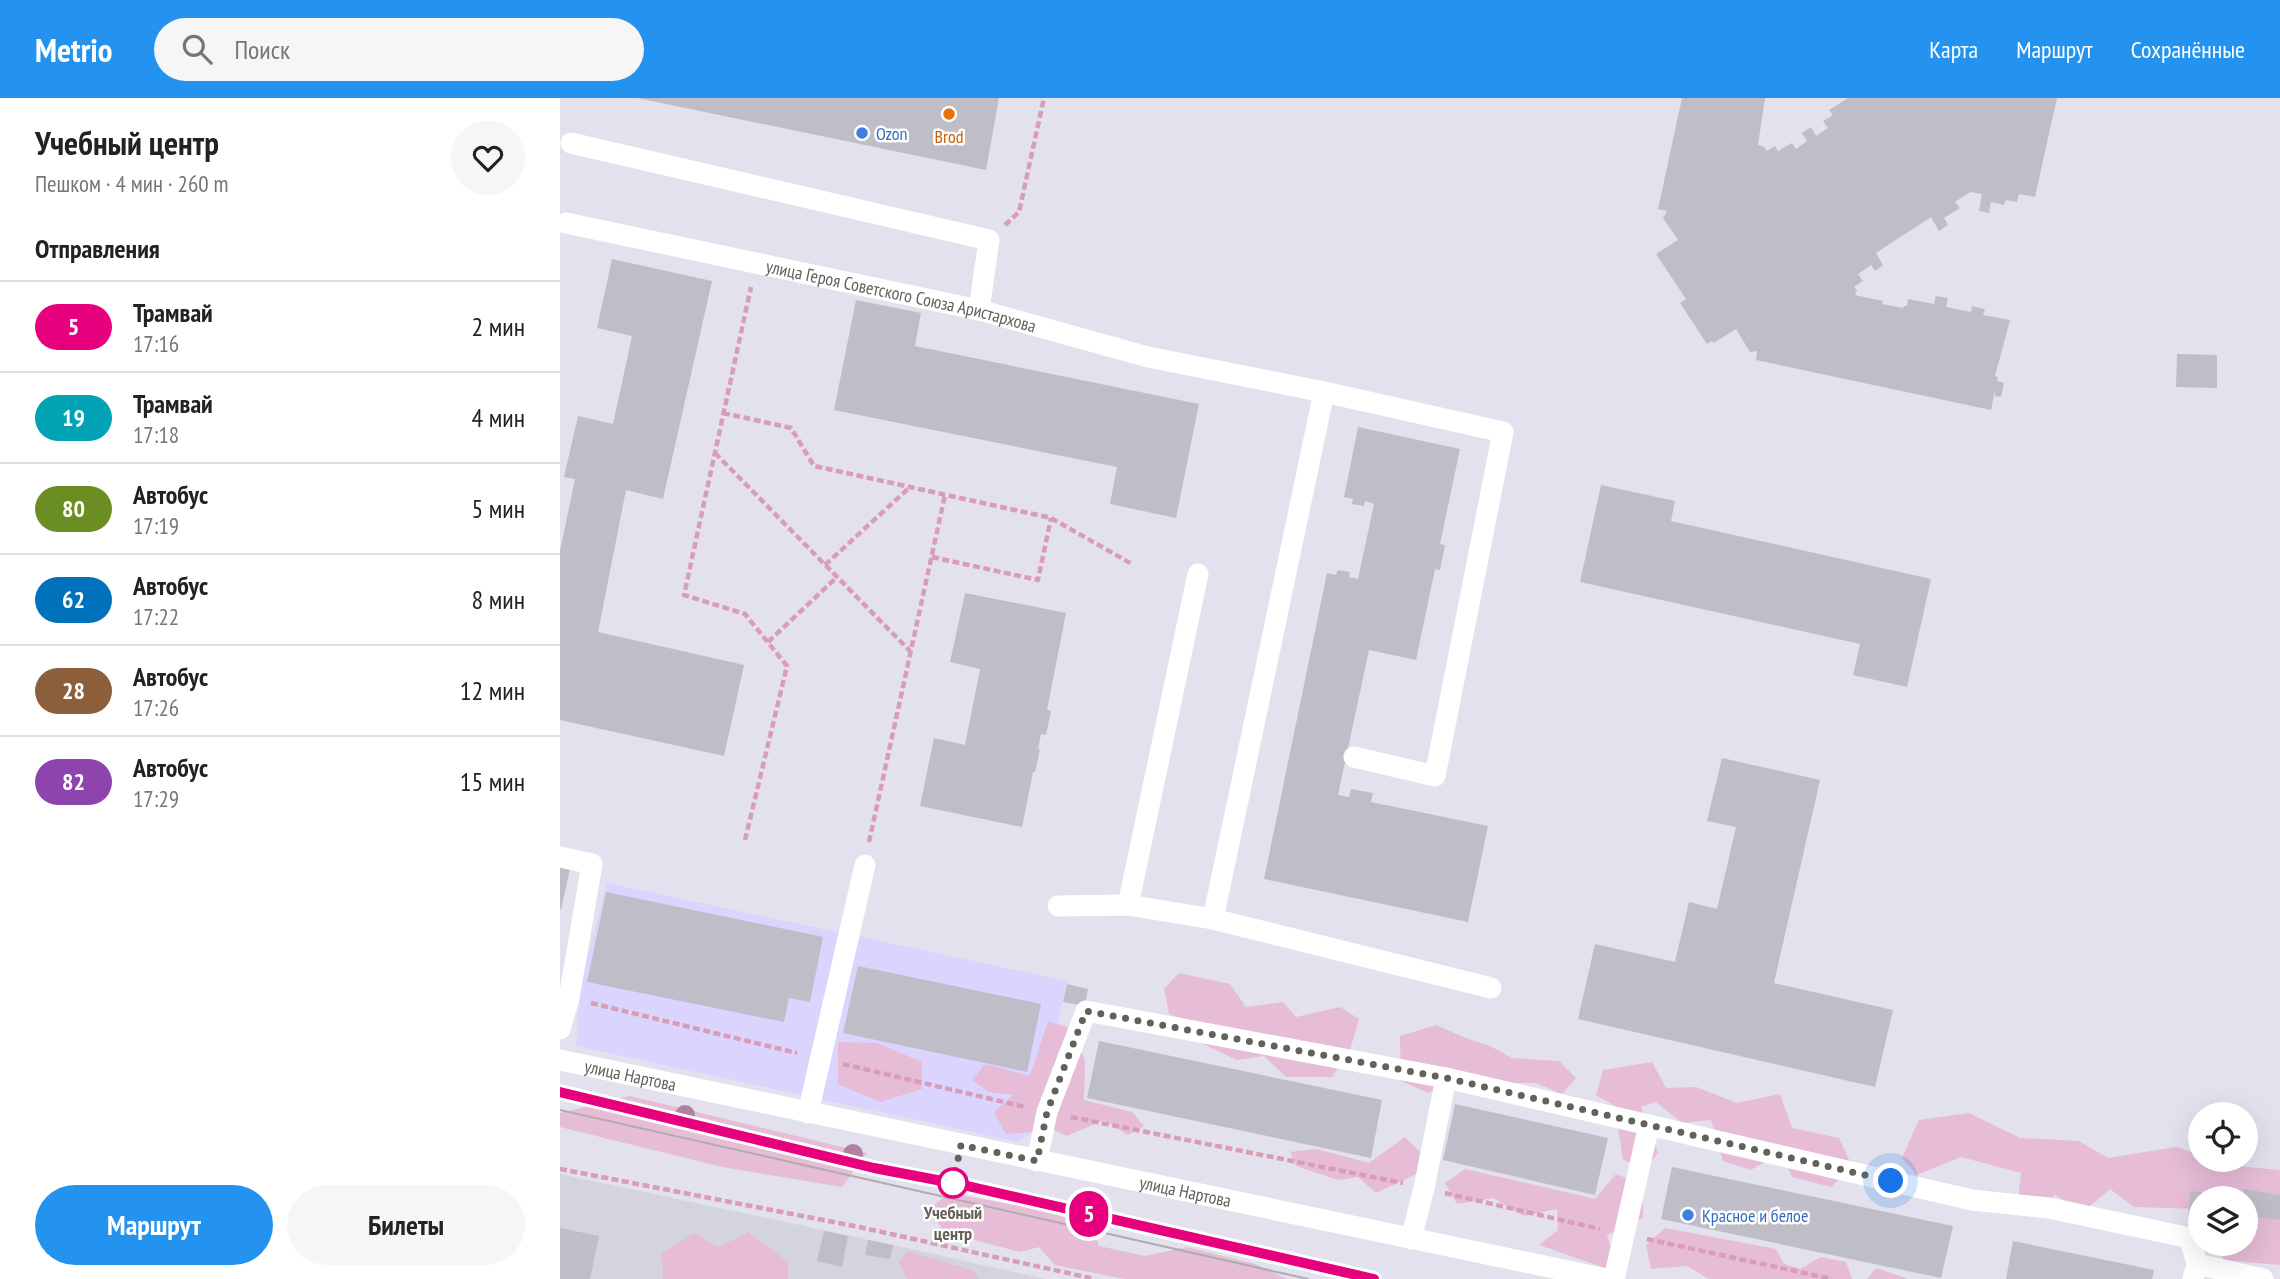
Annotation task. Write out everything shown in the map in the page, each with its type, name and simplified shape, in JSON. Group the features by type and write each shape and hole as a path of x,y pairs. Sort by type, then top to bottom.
{"street":[{"path":"572,143 989,240 979,310"},
{"name":"улица Героя Советского Союза Аристархова","path":"566,223 979,310 1148,357 1324,392 1503,432 1435,776 1353,757"},
{"path":"1213,919 1324,392"},
{"path":"1128,905 1198,574"},
{"path":"560,857 592,864 569,998 560,1029"},
{"path":"808,1113 864,865"},
{"path":"1058,906 1128,905 1213,919 1492,988"},
{"path":"1037,1161 1047,1112 1086,1011 1446,1078 1972,1200 2049,1208 2190,1238 2195,1271 2263,1279"},
{"name":"улица Нартова","path":"566,1066 808,1113 1606,1279"},
{"path":"1411,1239 1446,1078"},
{"path":"1614,1279 1648,1125"}],"path":[{"path":"989,240 1019,212 1044,98"},
{"path":"745,840 787,666 745,614 684,595 756,262"},
{"path":"723,413 791,428 814,466 1051,518 1132,564"},
{"path":"715,453 911,652"},
{"path":"825,565 911,487"},
{"path":"864,865 945,495"},
{"path":"932,557 1038,580 1051,518"},
{"path":"768,642 837,577"},
{"path":"569,998 1047,1112 1424,1188 1832,1279"},
{"path":"560,1169 849,1225 1095,1279"}],"shaded area":[{"path":"607,883 1067,981 1035,1131 1018,1142 576,1046 580,988"},
{"path":"1179,973 1230,984 1246,1007 1283,1002 1296,1017 1340,1007 1359,1019 1350,1050 1332,1077 1286,1077 1264,1056 1237,1060 1201,1043 1199,1024 1169,1014 1164,989"},
{"path":"1048,1021 1070,1028 1085,1060 1084,1100 1132,1112 1144,1126 1128,1135 1104,1120 1067,1136 1054,1130 1006,1134 994,1112 1013,1095 989,1092 972,1080 985,1064 1030,1076"},
{"path":"1436,1025 1488,1045 1512,1058 1559,1061 1576,1078 1562,1094 1536,1083 1488,1083 1471,1075 1428,1093 1401,1081 1400,1036"},
{"path":"838,1042 877,1043 922,1062 922,1089 880,1102 838,1084"},
{"path":"1652,1062 1666,1088 1696,1087 1737,1103 1780,1094 1792,1128 1839,1138 1852,1166 1831,1187 1792,1177 1782,1152 1751,1170 1723,1161 1711,1120 1682,1123 1656,1102 1641,1107 1658,1153 1646,1168 1623,1160 1615,1106 1596,1095 1603,1070"},
{"path":"630,1096 867,1153 842,1187 722,1167 560,1127 560,1113"},
{"path":"1969,1113 2020,1138 2079,1141 2108,1158 2176,1147 2188,1151 2188,1172 2258,1172 2258,1168 2280,1170 2280,1265 2224,1260 2222,1256 2258,1256 2258,1186 2188,1186 2188,1209 2134,1207 2110,1189 2084,1211 2055,1195 2030,1214 2017,1210 2021,1173 1961,1157 1917,1175 1902,1158 1919,1120"},
{"path":"1405,1137 1434,1166 1376,1193 1358,1177 1338,1180 1296,1166 1290,1152 1317,1149 1369,1163"},
{"path":"1465,1169 1595,1199 1616,1174 1642,1185 1643,1218 1607,1235 1613,1255 1605,1268 1539,1245 1558,1230 1557,1209 1524,1216 1493,1198 1457,1204 1445,1183"},
{"path":"560,1174 893,1245 1045,1279 560,1279"},
{"path":"949,1193 1020,1206 1091,1224 1099,1246 1145,1256 1187,1247 1255,1264 1287,1279 1124,1279 1055,1265 1039,1247 1020,1252 944,1232 929,1209"},
{"path":"1665,1228 1776,1249 1784,1264 1800,1269 1821,1257 1846,1262 1852,1279 1709,1279 1687,1266 1651,1269 1646,1245"},
{"path":"748,1232 788,1262 788,1279 663,1279 662,1253 694,1233 719,1247"},
{"path":"907,1251 972,1270 979,1279 907,1279 899,1263"},
{"path":"1876,1268 1908,1279 1867,1279"}],"building":[{"path":"637,98 999,98 986,170"},
{"path":"1682,98 1765,98 1758,145 1767,151 1775,146 1778,151 1792,143 1796,149 1807,141 1802,133 1811,127 1816,136 1828,128 1823,121 1833,115 1829,110 1848,98 2057,98 2035,197 2019,194 2017,202 2006,200 2004,205 1991,202 1989,213 1979,211 1982,194 1970,192 1955,202 1960,208 1944,218 1948,225 1939,231 1931,217 1876,253 1883,265 1875,271 1871,265 1858,274 1863,281 1854,287 1857,290 1855,295 1883,301 1882,304 1903,308 1907,306 1908,299 1934,304 1936,296 1948,298 1946,307 1971,312 1972,306 1985,309 1983,315 2010,320 1995,376 1998,377 1997,381 2004,383 2001,397 1995,396 1995,390 1991,410 1756,360 1757,351 1750,352 1736,329 1714,343 1712,341 1707,344 1680,303 1686,299 1656,254 1678,240 1663,218 1667,211 1658,209"},
{"path":"612,259 712,281 663,499 626,490 598,632 744,665 724,756 560,720 560,551 575,479 564,477 578,416 613,424 632,336 597,328"},
{"path":"856,300 921,313 915,346 1199,404 1176,518 1110,504 1117,467 834,410"},
{"path":"2177,354 2217,355 2217,388 2176,387"},
{"path":"1358,427 1460,449 1440,544 1445,545 1440,570 1435,569 1416,660 1369,650 1338,795 1349,797 1351,789 1373,793 1371,802 1488,826 1468,922 1264,879 1327,573 1336,575 1338,570 1350,572 1349,577 1358,579 1374,504 1365,501 1364,506 1352,504 1353,499 1344,497"},
{"path":"1601,485 1675,501 1671,521 1931,579 1907,687 1853,675 1860,644 1580,582"},
{"path":"965,593 1066,613 1047,710 1051,711 1046,735 1041,734 1022,827 920,806 934,738 965,745 980,669 950,662"},
{"path":"1722,758 1820,780 1774,983 1893,1010 1875,1087 1578,1019 1595,944 1675,962 1689,902 1717,909 1736,827 1707,821"},
{"path":"560,861 571,864 561,910 560,909"},
{"path":"606,892 823,937 810,1002 789,998 784,1022 587,982"},
{"path":"858,966 1041,1004 1027,1072 843,1033"},
{"path":"1067,984 1088,989 1085,1006 1063,1002"},
{"path":"1099,1041 1382,1100 1371,1158 1087,1098"},
{"path":"1455,1104 1608,1138 1595,1195 1443,1160"},
{"path":"1672,1167 1953,1226 1941,1278 1661,1219"},
{"path":"2258,1191 2280,1195 2280,1220 2258,1217"},
{"path":"560,1228 599,1236 590,1279 560,1279"},
{"path":"824,1231 848,1236 842,1267 817,1261"},
{"path":"868,1240 893,1245 890,1259 865,1255"},
{"path":"2013,1241 2154,1270 2152,1279 2006,1279"}],"tram line":[{"path":"560,1092 874,1168 963,1185 1374,1279"},
{"name":"5","path":"560,1092 874,1168 963,1185 1374,1279"},
{"path":"560,1110 1308,1279"}],"place":[{"name":"Brod","path":"949,114"},
{"name":"Ozon","path":"862,133"},
{"name":"Учебный центр","path":"953,1183"},
{"name":"Красное и белое","path":"1688,1215"}],"route":[{"path":"953,1183 961,1145 1037,1161 1047,1112 1086,1011 1446,1078 1891,1181"}]}
